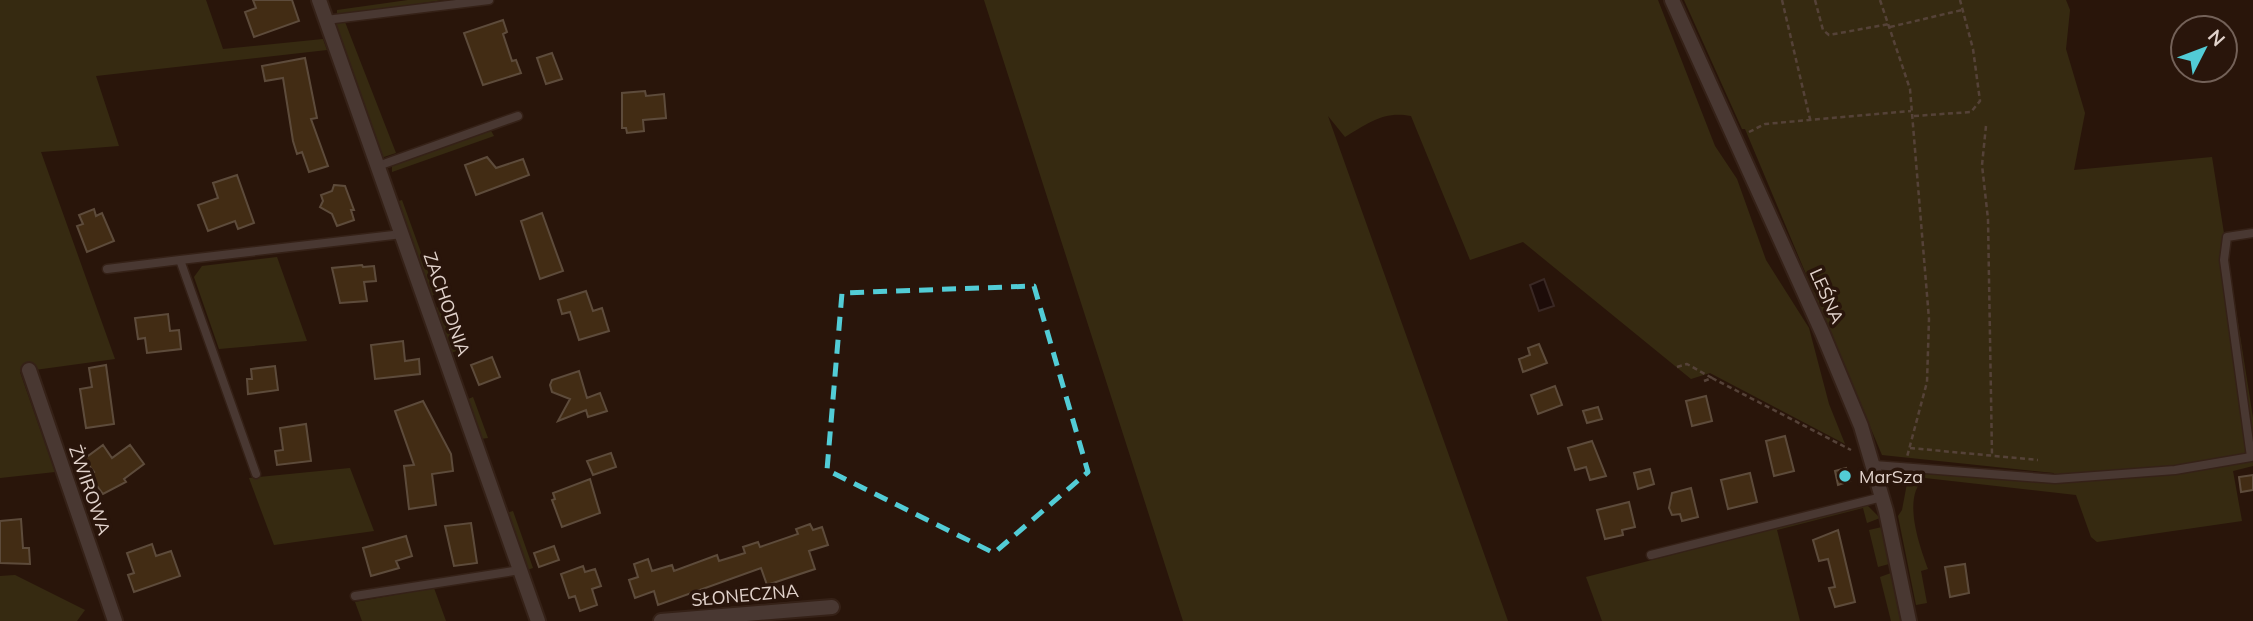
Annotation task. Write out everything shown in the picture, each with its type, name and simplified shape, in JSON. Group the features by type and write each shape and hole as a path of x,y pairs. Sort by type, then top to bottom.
{"street":[{"name":"ZACHODNIA","path":"319,0 538,621"},
{"name":"LEŚNA","path":"1672,0 1827,345 1873,463 1909,621"},
{"name":"ŻWIROWA","path":"29,370 115,621"},
{"name":"SŁONECZNA","path":"661,621 832,607"}],"lane":[{"path":"326,20 489,0"},
{"path":"378,166 518,116"},
{"path":"1873,463 2055,479 2175,470 2251,457 2224,260 2227,237 2253,233"},
{"path":"107,269 402,234"},
{"path":"180,260 256,474"},
{"path":"1651,555 1882,497"},
{"path":"355,596 520,570"}],"path":[{"path":"1782,0 1810,119"},
{"path":"1815,0 1824,30 1829,36 1962,10"},
{"path":"1880,0 1908,81 1929,319 1929,362 1924,399 1905,466"},
{"path":"1913,116 1971,112 1980,101 1982,96 1973,49 1960,0"},
{"path":"1743,135 1765,124 1912,111"},
{"path":"1986,126 1982,165 1988,219 1992,455"},
{"path":"1677,368 1687,364 1873,463"},
{"path":"1704,381 1712,378"},
{"path":"1737,399 1740,392"},
{"path":"1811,439 1814,431"},
{"path":"1910,448 2038,460"}],"highlighted area":[{"path":"1034,286 1088,472 994,553 827,470 842,293"}],"shaded area":[{"path":"0,0 206,0 223,49 323,39 327,50 96,76 119,146 41,152 115,359 20,372 55,472 0,478"},
{"path":"408,0 443,0 337,16 337,10"},
{"path":"984,0 1658,0 1715,146 1737,179 1766,260 1809,328 1829,404 1845,444 1710,373 1691,379 1523,242 1470,260 1411,116 1384,117 1345,137 1328,116 1508,621 1183,621"},
{"path":"1684,0 2066,0 2070,10 2066,49 2085,113 2074,170 2212,157 2253,418 2253,466 2233,471 2242,521 2097,542 2091,537 2076,495 1925,478 1918,486 1913,509 1917,535 1928,569 1921,571 1927,603 1916,605 1898,516 1902,510 1909,473 2054,482 2054,473 1882,455 1745,129 1742,129"},
{"path":"345,22 396,153 381,158 334,24"},
{"path":"490,129 494,136 392,172 392,164"},
{"path":"402,200 436,294 431,296 396,202"},
{"path":"277,257 307,341 219,349 194,277 202,266"},
{"path":"1544,279 1554,306 1539,311 1530,285"},
{"path":"440,307 456,351 449,354 434,308"},
{"path":"473,397 488,438 480,439 466,400"},
{"path":"350,468 374,531 274,545 249,478"},
{"path":"1867,505 1880,518 1867,523 1863,508 1777,530 1800,621 1602,621 1586,577"},
{"path":"513,511 533,568 527,570 506,513"},
{"path":"1882,527 1889,564 1878,567 1869,530"},
{"path":"1891,573 1901,621 1891,621 1880,577"},
{"path":"15,575 85,610 77,621 0,621 0,576"},
{"path":"434,588 446,621 362,621 355,602"}],"building":[{"path":"253,0 292,0 299,21 254,37 245,12 256,8"},
{"path":"503,20 507,32 503,34 512,61 516,60 521,73 483,85 464,33"},
{"path":"552,53 562,79 546,84 537,58"},
{"path":"305,58 317,118 311,119 328,166 309,172 302,152 297,154 293,141 283,78 265,81 262,66"},
{"path":"645,91 646,96 664,94 666,118 643,120 644,131 627,133 626,128 622,128 622,93"},
{"path":"487,157 496,168 523,159 529,175 476,195 465,165"},
{"path":"237,175 254,223 238,229 235,221 208,231 198,205 218,198 213,183"},
{"path":"334,185 345,186 354,210 351,210 354,220 337,226 332,214 320,207 323,201 321,195 332,191"},
{"path":"94,209 96,216 102,213 114,241 87,252 77,226 83,224 79,215"},
{"path":"542,213 563,271 540,279 521,221"},
{"path":"374,266 376,281 364,282 367,301 340,303 332,268"},
{"path":"586,291 593,311 602,308 609,331 579,340 570,312 562,314 558,300"},
{"path":"168,314 170,331 179,330 181,349 147,353 145,338 138,339 135,318"},
{"path":"403,341 405,361 419,359 420,374 375,379 371,345"},
{"path":"1539,344 1547,363 1523,372 1519,359 1530,355 1528,348"},
{"path":"492,357 500,377 479,385 471,365"},
{"path":"106,365 114,424 86,428 80,389 92,387 89,368"},
{"path":"275,366 278,390 248,394 247,379 252,379 251,369"},
{"path":"579,371 587,398 600,393 607,411 588,417 586,410 558,421 570,399 552,392 552,380"},
{"path":"1555,386 1562,405 1538,414 1531,395"},
{"path":"1706,396 1712,421 1692,426 1686,401"},
{"path":"423,401 451,454 453,471 432,474 436,505 409,509 404,466 414,465 395,411"},
{"path":"1598,407 1602,419 1587,423 1583,411"},
{"path":"306,424 311,461 277,465 275,451 283,450 280,428"},
{"path":"1785,436 1794,471 1774,476 1766,441"},
{"path":"1592,441 1606,476 1590,480 1586,467 1575,470 1568,448"},
{"path":"103,445 112,458 130,445 144,464 124,479 126,482 103,494 89,475 94,472 84,459"},
{"path":"611,453 616,467 593,475 587,461"},
{"path":"1846,468 1850,481 1838,485 1835,471"},
{"path":"1650,469 1654,484 1638,489 1634,473"},
{"path":"1750,473 1757,502 1728,509 1721,480"},
{"path":"2253,475 2253,490 2241,492 2239,477"},
{"path":"590,479 600,513 562,527 552,500 555,499 553,493"},
{"path":"1691,488 1698,517 1682,521 1680,514 1672,515 1669,508 1672,493"},
{"path":"1629,502 1635,527 1622,530 1623,535 1605,539 1597,510"},
{"path":"21,519 23,548 29,548 30,564 0,563 0,521"},
{"path":"471,523 477,563 454,566 445,526"},
{"path":"810,524 813,530 822,527 828,545 809,551 815,569 767,585 761,568 658,605 654,591 635,598 629,580 638,577 634,564 648,559 652,571 672,565 674,571 717,555 719,561 745,553 743,547 758,542 760,547 798,534 796,529"},
{"path":"1838,530 1855,602 1835,607 1829,588 1835,587 1828,559 1819,561 1813,540"},
{"path":"406,536 412,556 396,561 399,568 371,576 363,548"},
{"path":"152,544 156,556 171,551 180,576 134,592 128,575 134,573 127,553"},
{"path":"554,546 559,560 539,567 534,553"},
{"path":"1965,564 1969,593 1950,597 1945,567"},
{"path":"583,566 585,572 595,569 601,586 592,589 597,605 580,611 575,596 569,598 561,574"}],"place":[{"name":"MarSza","path":"1845,476"}]}
